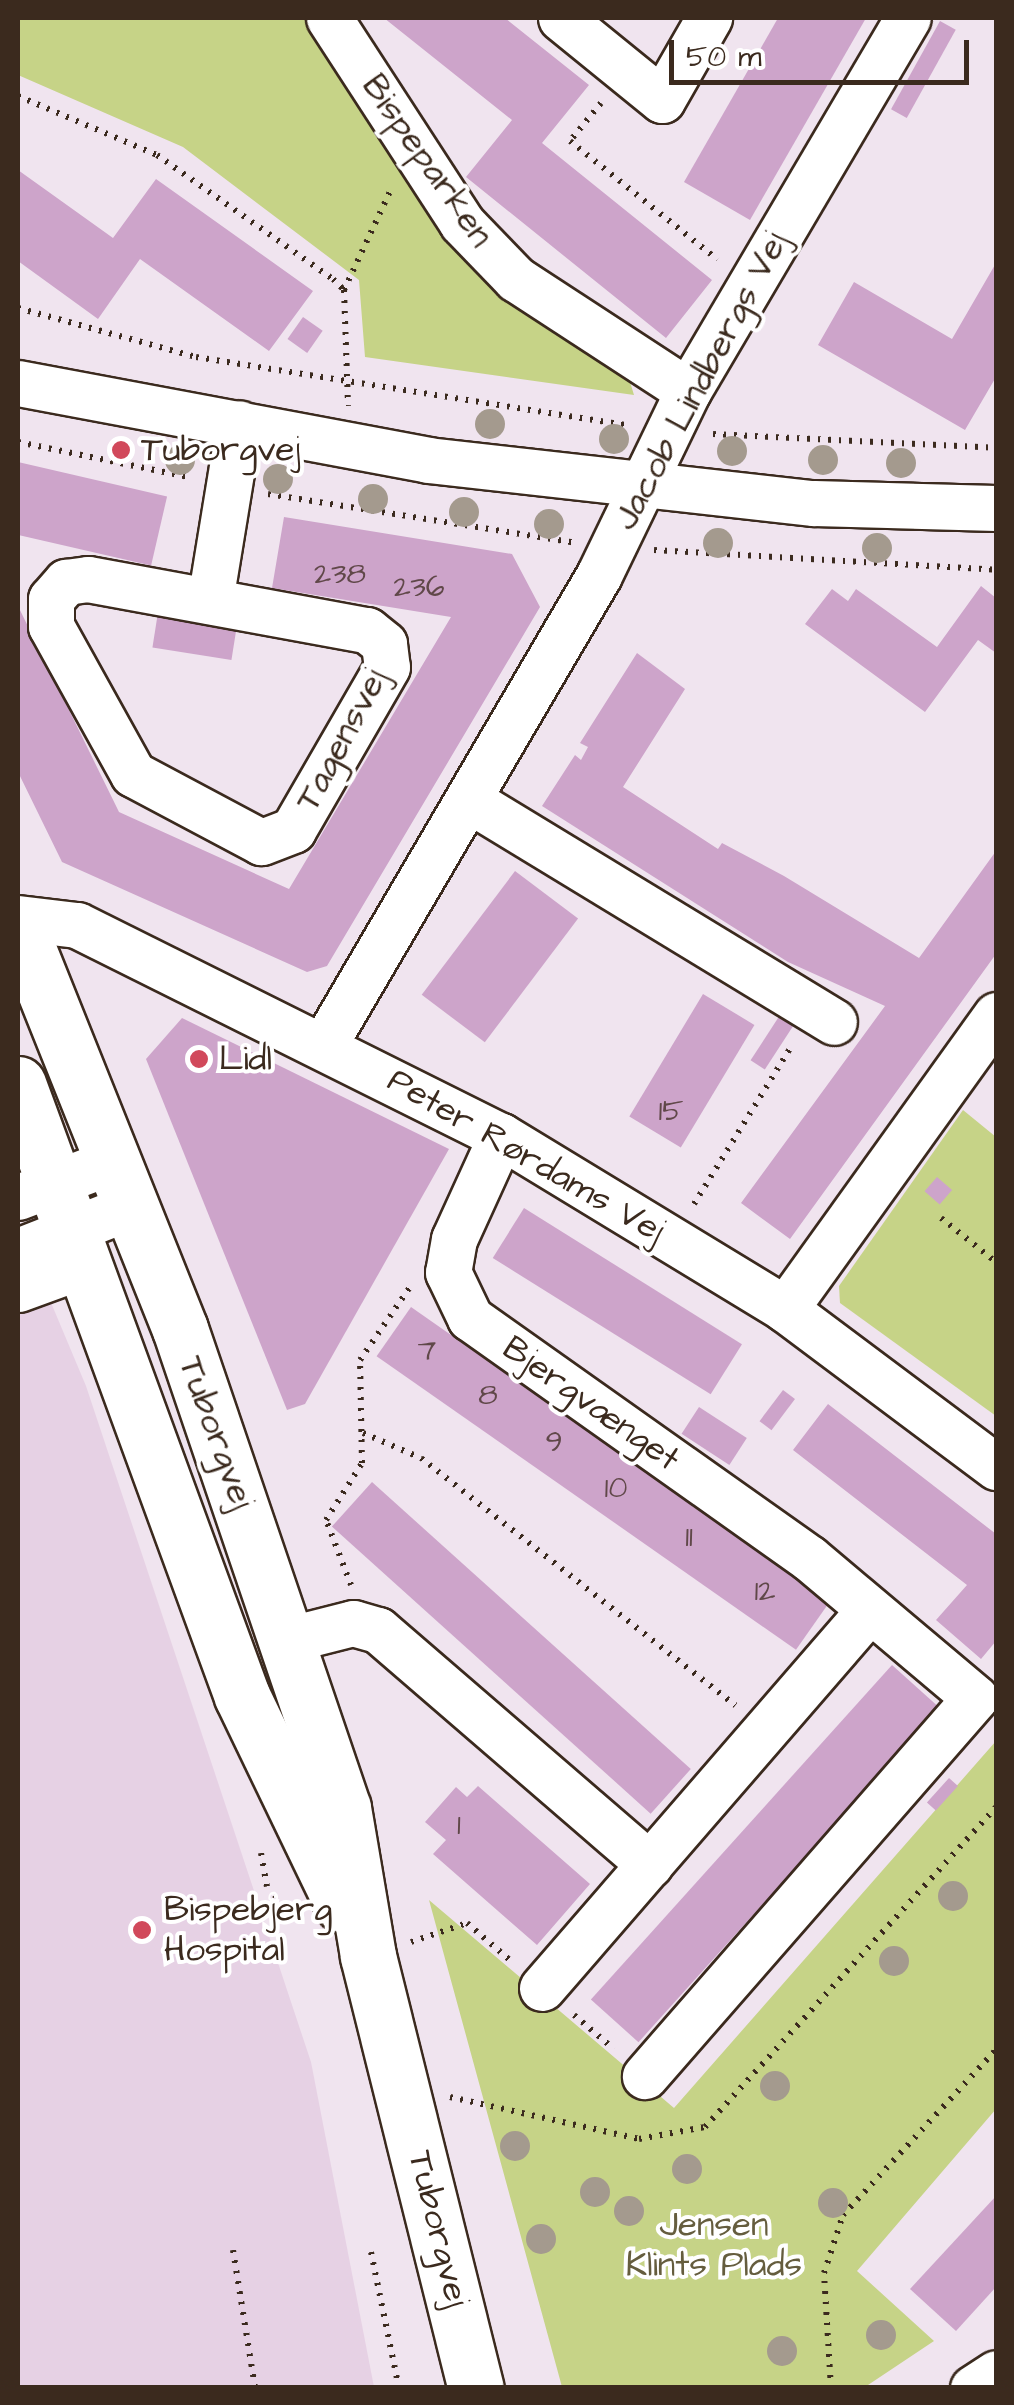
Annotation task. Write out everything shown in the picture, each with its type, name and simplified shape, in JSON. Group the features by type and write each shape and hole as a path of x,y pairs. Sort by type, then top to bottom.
{"main road":[{"name":"Tuborgvej","path":"18,921 123,1183 290,1639 343,1808 368,1956 476,2388"},
{"name":"Tuborgvej","path":"18,1084 57,1218 242,1696 368,1956"}],"street":[{"name":"Bispeparken","path":"329,18 462,223 516,279 688,391"},
{"path":"561,18 662,100 709,18"},
{"name":"Jacob Lindbergs Vej","path":"325,1044 470,800 612,547 688,391 908,18"},
{"path":"18,358 132,399"},
{"path":"18,383 132,399 350,445 640,487 996,508"},
{"path":"210,601 239,422"},
{"name":"Tagensvej","path":"66,582 210,601 368,630 384,644 388,667 293,830 277,841 261,842 150,790 52,626 51,599 66,582"},
{"path":"470,800 824,1016"},
{"name":"Peter Rørdams Vej","path":"18,921 77,925 325,1044 501,1136 784,1310 996,1467"},
{"path":"784,1310 996,1014"},
{"path":"448,1272 501,1136"},
{"path":"18,1251 57,1218 123,1183"},
{"path":"18,1289 57,1218"},
{"name":"Bjergvænget","path":"448,1272 470,1318 810,1558 975,1698 645,2076"},
{"path":"542,1988 869,1611"},
{"path":"290,1639 353,1624 378,1630 650,1865"},
{"path":"973,2388 996,2372"}],"path":[{"path":"626,71 570,141 750,286"},
{"path":"18,96 169,162 344,290"},
{"path":"350,445 344,290 393,185 418,156"},
{"path":"18,308 112,339 348,386 668,431 996,448"},
{"path":"98,458 103,440"},
{"path":"18,442 408,523 612,547 996,570"},
{"path":"673,1239 824,1016"},
{"path":"941,1218 996,1262"},
{"path":"353,1624 351,1575 329,1544 326,1520 362,1463 360,1360 408,1288 448,1272"},
{"path":"363,1433 420,1458 766,1730"},
{"path":"402,2086 640,2140 705,2128 996,1807"},
{"path":"831,2388 824,2273 843,2216 996,2050"},
{"path":"233,2250 256,2388"},
{"path":"371,2252 399,2388"}],"shaded area":[{"name":"Bispebjerg Hospital","path":"18,1224 86,1386 311,2062 374,2387 18,2387"}],"green space":[{"path":"18,18 309,18 444,226 627,372 634,395 365,357 359,280 183,147 18,75"},
{"path":"963,1110 996,1137 996,1416 840,1303 839,1286"},
{"name":"Jensen Klints Plads","path":"996,1741 996,2109 857,2271 934,2341 865,2387 562,2387 429,1900 674,2108"}],"building":[{"path":"384,18 505,18 589,85 542,143 712,280 666,338 466,177 512,120"},
{"path":"778,18 866,18 750,220 684,182"},
{"path":"940,21 956,30 907,118 891,109"},
{"path":"18,170 113,238 156,179 313,291 269,351 140,259 98,319 18,261"},
{"path":"996,263 996,377 965,430 818,345 854,282 952,339"},
{"path":"303,317 323,331 307,353 288,339"},
{"path":"18,462 167,496 151,566 18,535"},
{"path":"284,517 512,554 540,607 327,966 307,972 62,862 18,772 18,606 119,812 289,889 451,617 272,588"},
{"path":"981,586 996,598 996,653 978,640 925,712 805,624 832,589 848,601 856,589 937,647"},
{"path":"159,606 238,619 231,660 152,647"},
{"path":"637,653 685,689 623,787 718,849 722,843 784,876 919,958 996,851 996,954 790,1239 741,1203 885,1006 788,962 542,806 575,755 581,760 588,747 580,743"},
{"path":"515,871 578,919 485,1042 422,995"},
{"path":"703,994 754,1025 681,1147 629,1117"},
{"path":"780,1015 794,1024 765,1070 751,1060"},
{"path":"182,1018 449,1149 305,1404 287,1410 146,1059"},
{"path":"937,1177 952,1190 940,1204 925,1191"},
{"path":"524,1208 742,1344 711,1394 493,1258"},
{"path":"411,1307 830,1601 796,1650 377,1356"},
{"path":"783,1390 795,1399 772,1430 760,1421"},
{"path":"828,1404 996,1534 996,1641 981,1659 936,1620 967,1585 793,1450"},
{"path":"699,1407 747,1438 729,1465 682,1434"},
{"path":"372,1482 691,1769 651,1814 332,1527"},
{"path":"892,1665 940,1708 638,2042 591,1999"},
{"path":"949,1778 958,1786 936,1811 927,1803"},
{"path":"478,1786 590,1884 537,1945 433,1854 446,1840 425,1822 456,1787 467,1797"},
{"path":"996,2196 996,2287 956,2331 910,2289"}],"place":[{"name":"Tuborgvej","path":"121,450"},
{"name":"Lidl","path":"199,1059"},
{"name":"Bispebjerg Hospital","path":"142,1930"}]}
